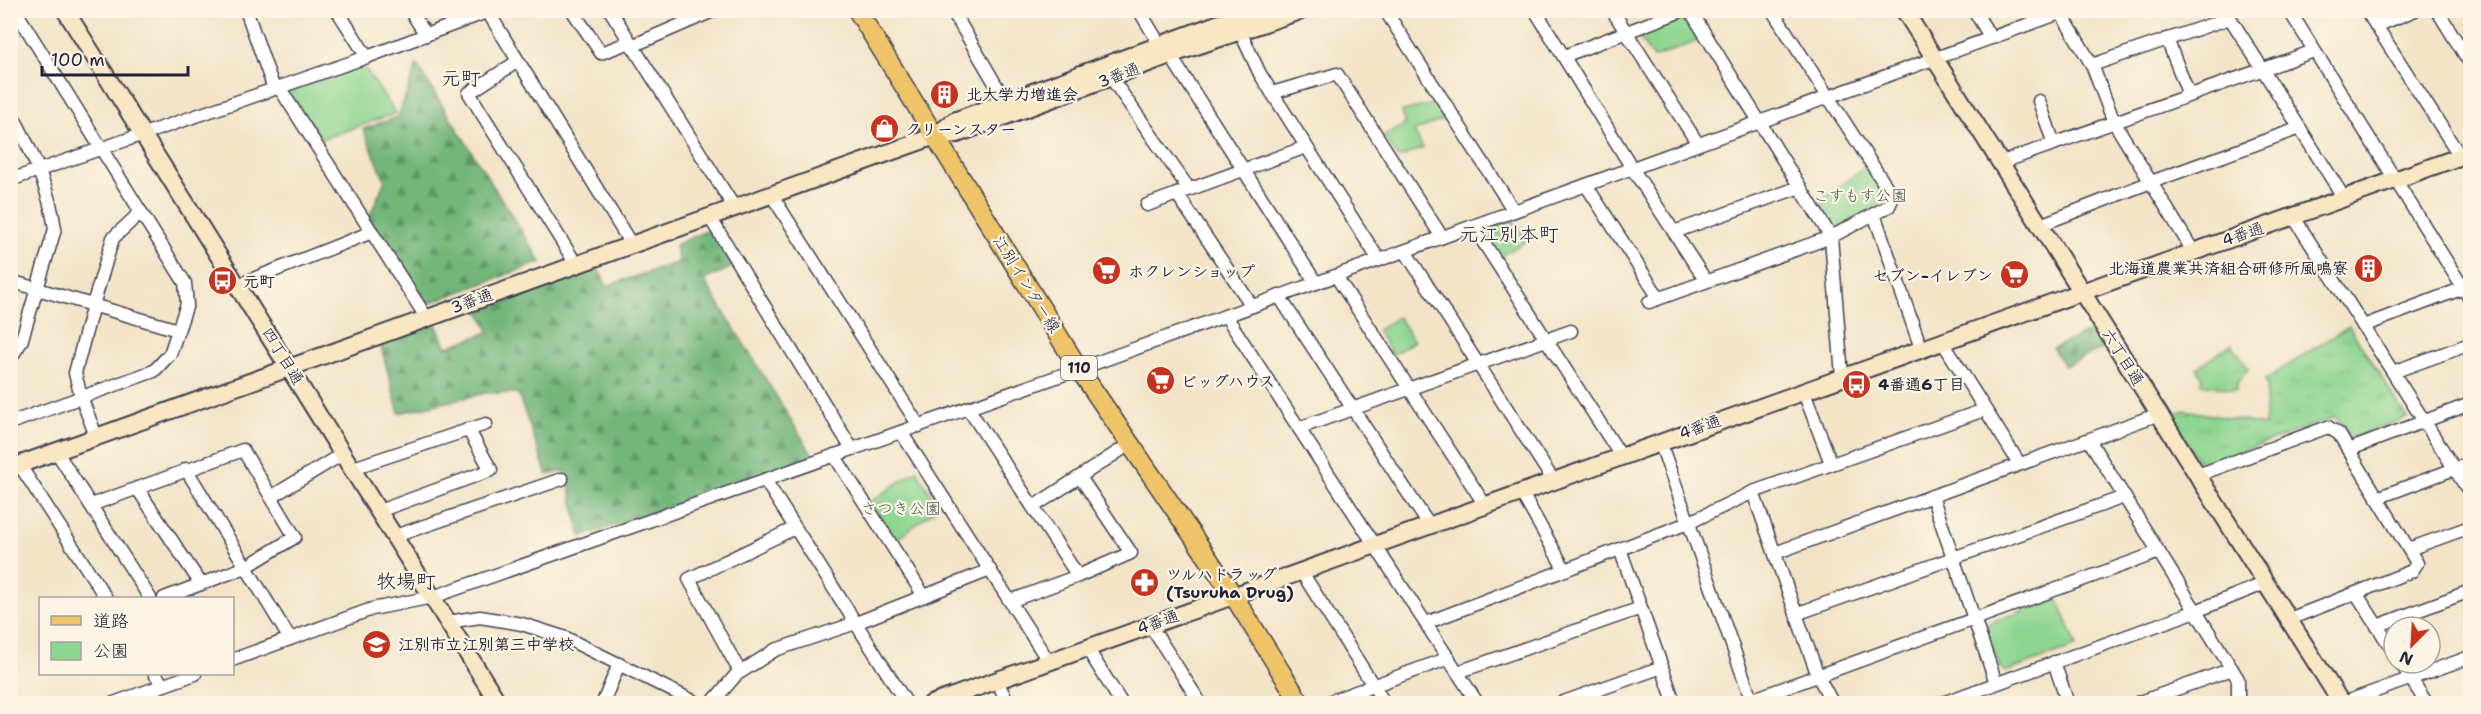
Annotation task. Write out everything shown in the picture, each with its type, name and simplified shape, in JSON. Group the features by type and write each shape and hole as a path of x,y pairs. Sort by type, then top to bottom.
{"main road":[{"name":"江別インター線","path":"857,10 1079,369 1233,595 1301,704"}],"street":[{"name":"四丁目通","path":"65,10 499,704"},
{"path":"246,10 276,88 426,317"},
{"path":"337,10 367,57"},
{"path":"410,10 426,35"},
{"path":"572,10 601,53 631,44 715,10"},
{"path":"610,10 734,207"},
{"path":"952,10 1006,102"},
{"path":"1139,10 1316,283"},
{"name":"3番通","path":"1237,25 1255,10"},
{"name":"3番通","path":"15,466 935,136 957,134 1165,50 1237,25 1303,10"},
{"path":"1385,10 1514,211"},
{"path":"1535,10 1632,168 1706,281"},
{"path":"1612,10 1698,144"},
{"path":"1564,56 1684,10"},
{"path":"1690,10 1831,237 1842,376"},
{"path":"1586,185 1654,300 1831,237 1889,206 1893,196 1772,10"},
{"name":"六丁目通","path":"1904,10 2341,703"},
{"path":"1974,10 1991,38"},
{"path":"2289,10 2395,180 2467,287 2470,299"},
{"path":"2366,10 2467,156"},
{"path":"2376,26 2415,10"},
{"path":"2437,10 2470,63"},
{"path":"10,11 20,18 184,283 187,304 170,354 154,371 10,423"},
{"path":"10,180 100,147 367,57 490,11 518,61 631,244"},
{"path":"234,659 372,609 433,597 919,426 2065,12 2092,65 2114,122 2193,251"},
{"path":"2092,65 2167,39 2228,14 2344,198"},
{"path":"1237,25 1260,74 1379,260"},
{"path":"2167,39 2189,95"},
{"path":"2000,163 2314,51"},
{"path":"518,61 469,93 576,264"},
{"path":"1107,72 1189,189"},
{"name":"3番通","path":"935,136 954,121 1006,102 1107,72"},
{"path":"1272,93 1337,74 1442,237"},
{"path":"2039,101 2054,144"},
{"path":"10,111 23,134 37,170 53,216 55,230 21,342 10,359"},
{"path":"2040,225 2300,128"},
{"path":"1147,204 1306,147"},
{"name":"4番通","path":"931,704 1842,376 2467,156"},
{"path":"1674,232 1800,187"},
{"path":"771,194 919,426"},
{"path":"1177,194 1252,306"},
{"path":"96,436 81,397 75,373 114,238 141,212"},
{"path":"1874,214 1921,348"},
{"path":"709,216 852,449"},
{"path":"2293,216 2470,494"},
{"path":"1473,226 1622,456"},
{"path":"238,285 372,232"},
{"path":"1405,251 1553,480"},
{"path":"1336,276 1485,505"},
{"path":"10,280 178,330"},
{"path":"2363,326 2467,287"},
{"path":"1279,296 1429,525"},
{"path":"1226,316 1479,704"},
{"path":"1299,428 1571,330"},
{"path":"1942,341 2019,462"},
{"path":"2393,372 2470,344"},
{"path":"1803,390 1831,463"},
{"path":"2349,450 2470,404"},
{"path":"968,408 1078,576"},
{"path":"1426,623 1688,523 1753,492 1984,410"},
{"path":"1775,553 2019,462 2089,440 2159,414"},
{"path":"353,468 486,424"},
{"path":"2198,475 2328,427 2338,434 2349,450 2417,563 2412,571 2289,619"},
{"path":"379,511 491,470 468,429"},
{"path":"901,432 1048,662"},
{"path":"2089,440 2238,679 2238,704"},
{"path":"1660,442 1748,702 2159,552"},
{"path":"1033,507 1130,444"},
{"path":"91,505 243,450 295,537 246,567 167,597"},
{"path":"56,451 149,597"},
{"path":"271,496 344,453"},
{"path":"834,455 924,596"},
{"path":"2378,498 2470,463"},
{"path":"15,466 105,597"},
{"path":"186,469 290,639"},
{"path":"1010,601 1078,576 1131,553 1080,477"},
{"path":"395,536 562,478"},
{"path":"765,480 907,704"},
{"path":"137,488 201,584"},
{"path":"1521,492 1565,570"},
{"path":"1753,492 1818,676 1833,704"},
{"path":"1932,496 1996,683"},
{"path":"1796,614 2124,497"},
{"path":"2409,549 2470,527"},
{"path":"740,672 689,579 795,528"},
{"path":"1620,549 1675,704"},
{"path":"711,704 740,672 775,650 855,623 990,570"},
{"path":"1301,571 1385,704"},
{"path":"1940,704 2196,611 2266,583"},
{"path":"2377,626 2470,591"},
{"path":"2356,593 2382,634"},
{"path":"1458,672 1641,608"},
{"path":"448,622 480,617 522,624 566,639 699,704"},
{"path":"1150,625 1201,704"},
{"path":"1087,648 1122,704"},
{"path":"2341,703 2470,657"},
{"path":"1323,704 1449,658"},
{"path":"2054,662 2068,704"},
{"path":"606,704 604,700 620,664"},
{"path":"1558,704 1662,667"},
{"path":"2135,704 2232,669"},
{"path":"156,675 163,685"},
{"path":"111,704 192,675"},
{"path":"2408,675 2427,704"},
{"path":"996,680 1010,704"}],"green space":[{"path":"1682,16 1687,19 1700,40 1653,58 1638,35 1640,31"},
{"path":"417,65 541,262 429,303 368,220 385,180 363,129 398,117"},
{"path":"363,66 396,113 322,139 290,94 293,88"},
{"path":"1437,103 1445,119 1414,131 1423,148 1399,158 1383,136 1405,125 1402,111"},
{"name":"こすもす公園","path":"1866,167 1884,197 1882,204 1838,228 1832,224 1818,202"},
{"path":"1514,221 1528,240 1499,257 1486,237 1489,229"},
{"path":"711,229 734,266 704,280 814,457 581,537 566,471 547,475 518,393 485,393 399,413 380,343 436,325 447,347 489,332 480,312 598,268 607,286 679,262 675,245"},
{"path":"1398,317 1414,341 1393,355 1377,331"},
{"path":"2349,326 2407,418 2351,438 2336,417 2201,466 2170,414 2185,410 2264,425 2267,386 2265,380"},
{"path":"2095,329 2106,350 2100,350 2064,366 2053,348"},
{"path":"2232,344 2248,369 2237,383 2236,390 2201,384 2202,376 2197,368"},
{"name":"さつき公園","path":"917,470 938,507 896,540 869,503"},
{"path":"2058,600 2077,646 2005,672 2000,666 1984,628 1991,622"}],"place":[{"name":"北大学力増進会","path":"945,94"},
{"name":"クリーンスター","path":"884,129"},
{"name":"北海道農業共済組合研修所風鳴寮","path":"2369,268"},
{"name":"ホクレンショップ","path":"1107,271"},
{"name":"セブン-イレブン","path":"2014,275"},
{"name":"元町","path":"222,281"},
{"name":"ビッグハウス","path":"1160,381"},
{"name":"4番通6丁目","path":"1857,384"},
{"name":"ツルハドラッグ (Tsuruha Drug)","path":"1145,583"},
{"name":"江別市立江別第三中学校","path":"377,644"}],"district":[{"name":"元町","path":"461,78"},
{"name":"元江別本町","path":"1509,234"},
{"name":"牧場町","path":"406,581"}]}
